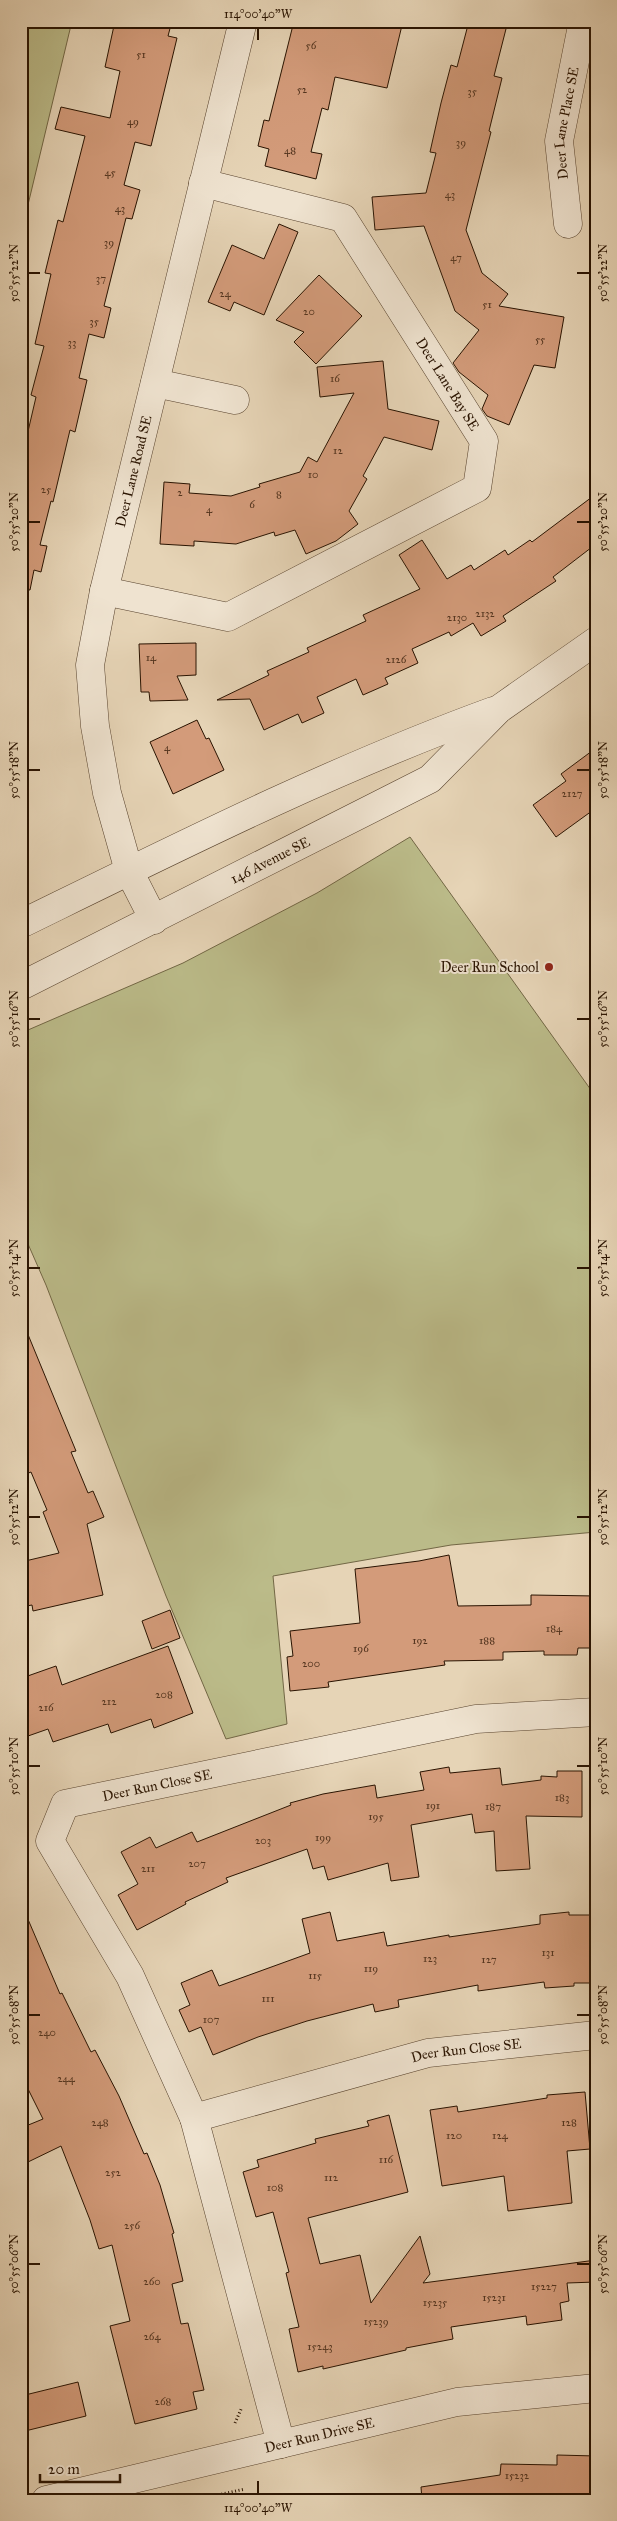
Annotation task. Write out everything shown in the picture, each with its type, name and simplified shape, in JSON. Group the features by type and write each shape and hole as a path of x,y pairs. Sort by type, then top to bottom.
{"street":[{"name":"Deer Lane Road SE","path":"154,920 129,871 107,793 95,726 90,665 104,591 243,21"},
{"name":"Deer Lane Place SE","path":"568,224 559,141 583,21"},
{"name":"Deer Lane Bay SE","path":"104,591 228,617 477,488 484,441 343,218 203,183"},
{"path":"155,383 235,400"},
{"name":"146 Avenue SE","path":"21,986 430,779 499,709 596,641"},
{"name":"146 Avenue SE","path":"21,924 129,871 410,742 499,709"},
{"name":"Deer Run Close SE","path":"281,2444 194,2118 130,1976 50,1840 65,1804 476,1719 596,1712"},
{"name":"Deer Run Close SE","path":"194,2118 428,2053 596,2035"},
{"name":"Deer Run Drive SE","path":"46,2500 457,2402 596,2388"}],"path":[{"path":"194,2500 245,2489"}],"green space":[{"path":"21,21 72,21 21,234"},
{"path":"410,837 596,1097 596,1532 451,1545 273,1576 287,1724 226,1739 166,1596 46,1285 21,1228 21,1033 183,963 317,893"}],"building":[{"path":"115,21 172,21 168,36 177,38 151,146 135,142 124,185 140,190 132,219 126,218 104,306 111,308 104,338 89,334 79,378 87,380 75,432 70,430 53,502 51,501 40,545 47,546 41,572 34,570 30,590 21,589 21,439 26,440 36,397 31,395 44,346 35,344 51,274 45,273 58,220 63,222 85,136 55,129 61,107 110,118 120,71 105,67"},
{"path":"294,21 403,21 387,88 335,77 328,110 322,108 311,152 322,154 316,179 265,166 269,149 258,146 264,120 269,121"},
{"path":"469,21 508,21 494,76 502,78 489,131 491,132 466,230 482,273 508,294 499,306 564,317 555,368 534,365 509,425 487,416 482,409 488,395 459,372 453,363 479,330 455,311 424,226 375,230 372,197 426,193 436,153 430,152 441,103 451,65 457,67"},
{"path":"279,224 298,232 264,315 234,302 230,311 208,302 232,245 264,259"},
{"path":"319,275 362,316 316,364 294,342 304,332 276,320"},
{"path":"383,361 388,409 439,421 432,450 384,437 363,476 367,479 349,511 358,524 336,541 306,554 295,530 275,536 274,532 236,544 194,541 194,546 160,544 164,482 190,484 189,493 231,496 260,487 259,484 300,472 308,457 317,462 354,393 320,397 317,367"},
{"path":"596,494 596,544 553,577 556,581 503,616 506,621 481,636 473,623 451,636 449,632 412,649 418,663 385,678 388,684 363,695 356,679 317,697 324,713 302,723 298,714 264,730 250,699 217,700 269,675 267,671 309,652 307,648 366,621 363,615 420,589 399,555 422,540 447,579 471,565 474,570 505,550 508,555 530,540 532,542"},
{"path":"196,643 196,675 177,676 188,700 150,701 149,692 141,692 139,644"},
{"path":"197,720 206,739 209,738 224,770 173,794 150,742"},
{"path":"596,748 596,808 556,837 533,805 566,781 561,774"},
{"path":"22,1320 76,1451 71,1452 88,1493 93,1491 104,1517 87,1524 103,1595 33,1611 32,1605 21,1607 21,1562 59,1553 43,1512 47,1510 31,1472 26,1474 21,1461"},
{"path":"449,1555 458,1606 531,1605 531,1595 596,1596 596,1648 578,1648 577,1655 544,1655 544,1651 503,1652 503,1660 444,1661 445,1665 328,1682 329,1687 290,1691 287,1657 293,1656 290,1631 360,1623 355,1569 419,1561"},
{"path":"170,1610 180,1638 152,1649 142,1621"},
{"path":"168,1646 193,1713 154,1728 151,1719 111,1733 108,1724 53,1742 48,1729 28,1736 21,1718 21,1696 27,1694 22,1678 56,1666 62,1685"},
{"path":"449,1767 450,1773 500,1768 502,1785 541,1780 541,1776 557,1777 557,1771 582,1771 582,1817 526,1816 530,1869 496,1871 494,1831 475,1833 472,1814 411,1825 419,1877 391,1881 388,1863 328,1880 324,1866 313,1869 307,1849 226,1878 228,1882 185,1902 186,1904 137,1930 118,1895 138,1884 121,1852 150,1837 156,1848 192,1832 197,1842 291,1805 290,1803 323,1794 375,1785 377,1798 424,1790 420,1772"},
{"path":"21,1903 60,1994 62,1993 91,2052 95,2050 119,2096 144,2154 147,2153 160,2185 174,2233 172,2234 183,2281 172,2284 181,2324 188,2323 204,2390 193,2392 197,2409 135,2424 110,2326 130,2321 112,2245 99,2249 90,2220 61,2146 28,2162 21,2148 21,2128 43,2119 21,2075"},
{"path":"330,1912 337,1941 384,1932 387,1946 449,1935 449,1937 540,1924 540,1915 569,1912 569,1915 596,1915 596,1983 574,1983 574,1986 545,1988 544,1982 478,1991 478,1985 398,2000 399,2007 375,2012 373,2004 307,2021 258,2037 213,2055 201,2027 189,2032 179,2010 190,2005 181,1983 212,1970 219,1986 310,1953 302,1919"},
{"path":"585,2092 590,2149 567,2151 572,2203 508,2211 504,2176 442,2186 430,2110 457,2106 458,2112 547,2098 547,2095"},
{"path":"389,2115 408,2192 308,2218 320,2264 360,2255 371,2303 420,2236 430,2274 423,2283 596,2260 596,2282 567,2283 569,2301 560,2303 562,2320 527,2325 526,2316 451,2327 453,2339 406,2348 406,2350 323,2369 323,2366 298,2372 289,2329 299,2327 286,2273 289,2272 273,2212 256,2217 243,2172 259,2167 257,2160 316,2143 315,2139 369,2126 367,2121"},
{"path":"78,2382 86,2416 21,2432 21,2396"},
{"path":"557,2455 596,2456 596,2500 422,2500 421,2487 500,2475 501,2464 557,2465"}],"place":[{"name":"Deer Run School","path":"549,967"}]}
